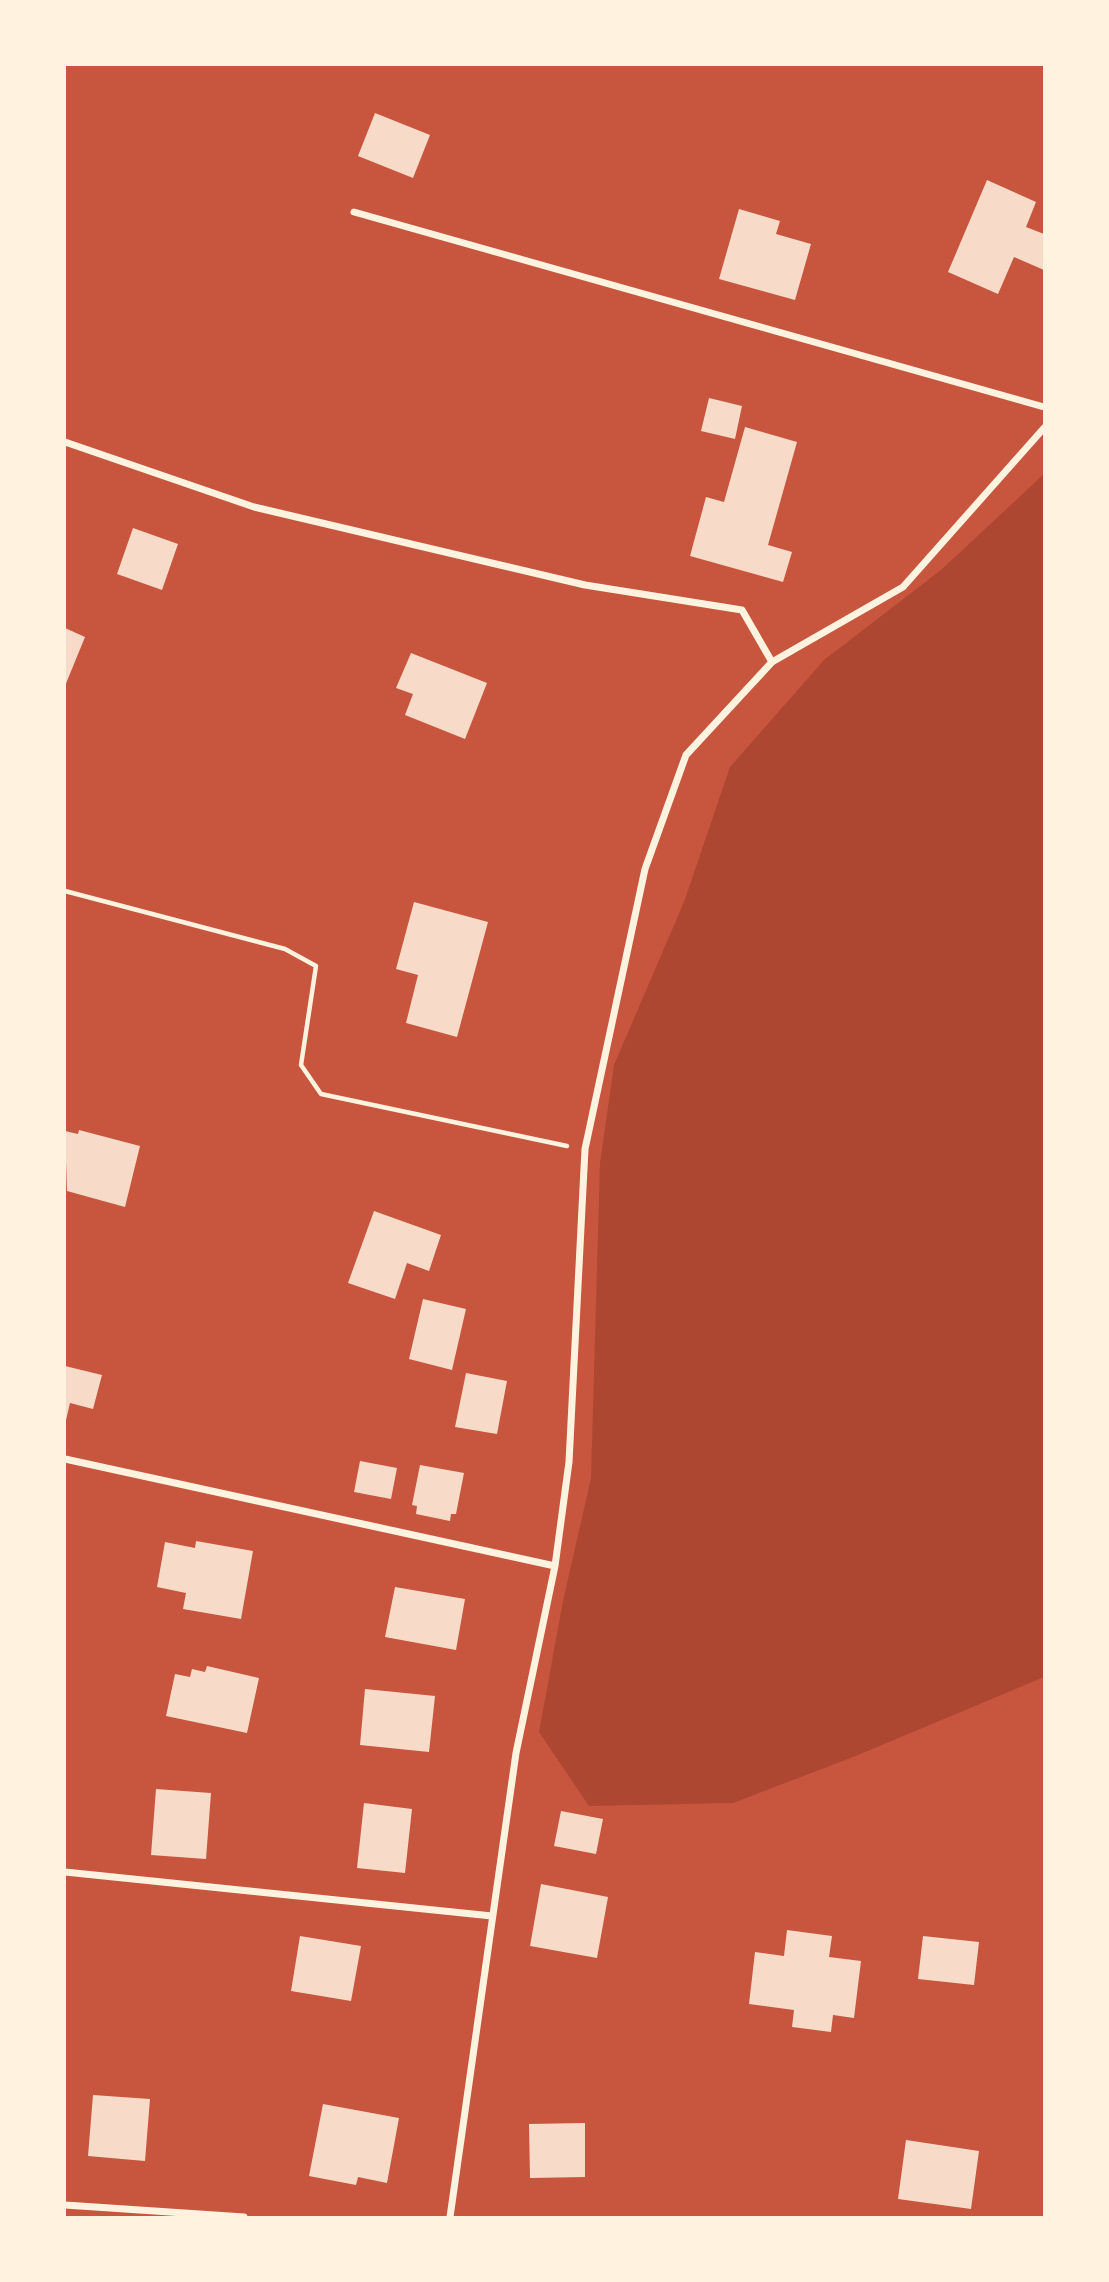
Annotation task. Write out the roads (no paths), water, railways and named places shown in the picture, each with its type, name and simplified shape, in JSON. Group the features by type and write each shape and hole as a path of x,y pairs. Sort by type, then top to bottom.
{"street":[{"path":"354,212 1044,407"},
{"path":"450,2217 516,1753 555,1566 569,1462 585,1149 645,869 686,755 772,662 903,587 1044,428"},
{"path":"65,442 254,508 585,584 742,610 772,662"},
{"path":"65,1459 555,1566"},
{"path":"65,1872 492,1916"},
{"path":"65,2205 244,2217"}]}
